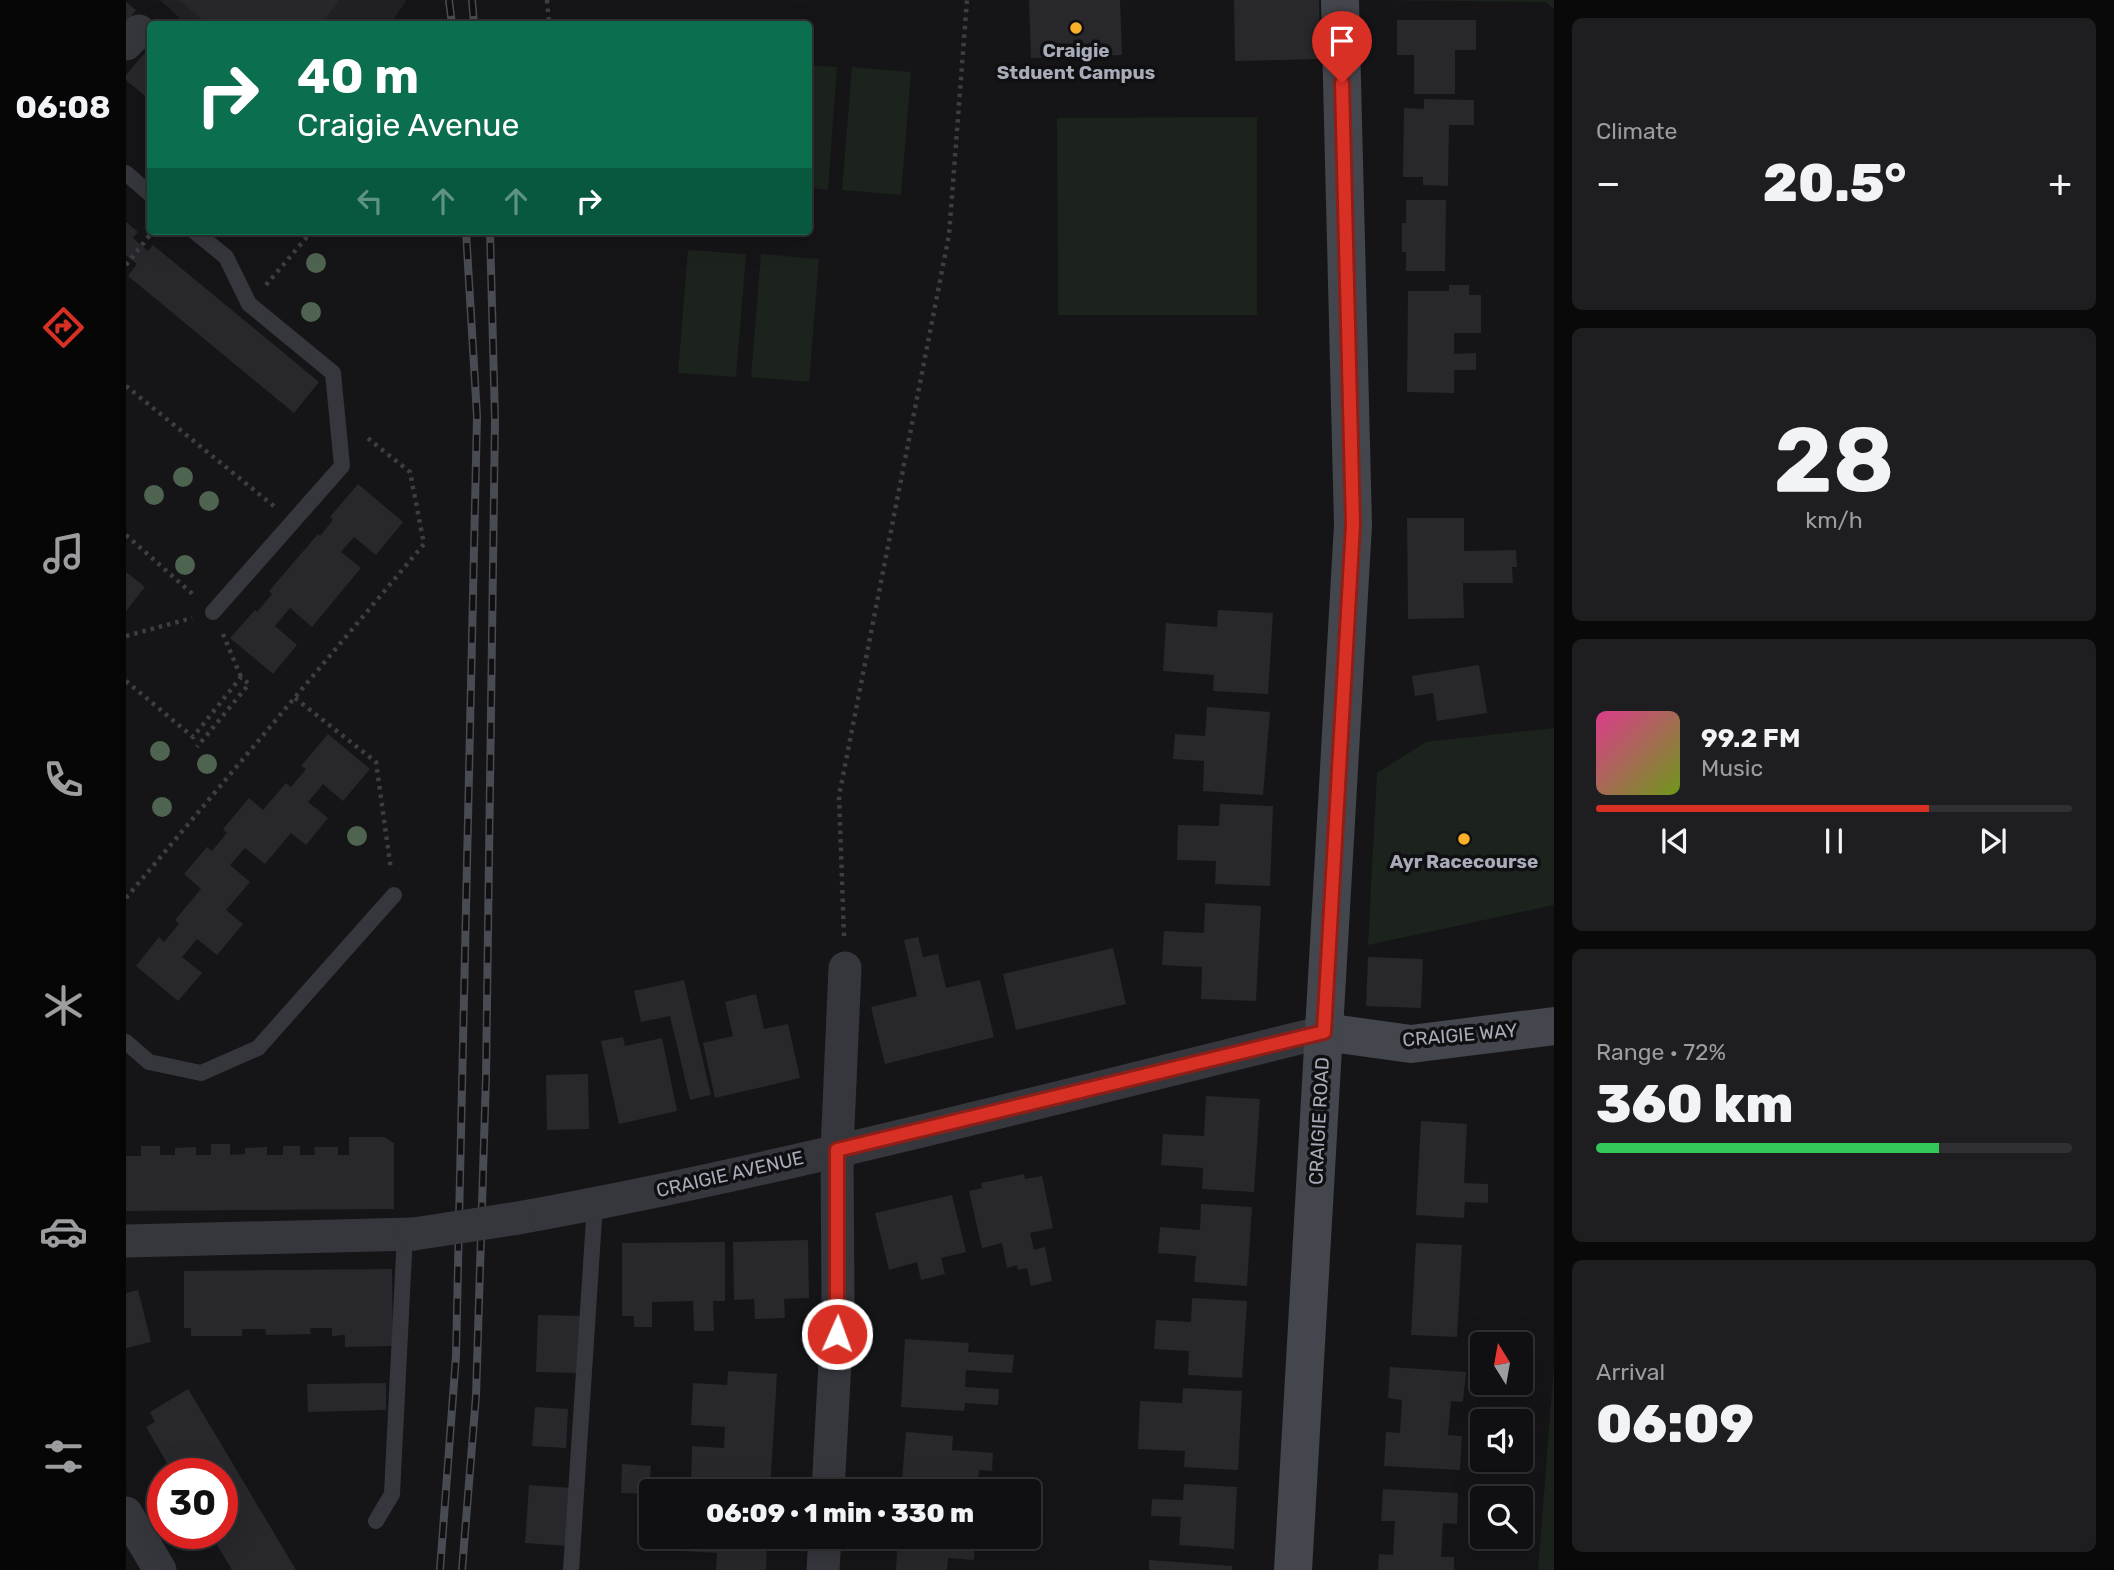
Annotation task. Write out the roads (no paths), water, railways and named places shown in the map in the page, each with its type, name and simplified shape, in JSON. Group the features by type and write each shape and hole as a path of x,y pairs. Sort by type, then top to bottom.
{"main road":[{"name":"CRAIGIE ROAD","path":"1293,1570 1353,525 1340,0"},
{"name":"CRAIGIE WAY","path":"1324,1032 1411,1044 1554,1026"}],"street":[{"path":"829,1479 838,1307 837,1150 845,968"},
{"name":"CRAIGIE AVENUE","path":"126,1241 410,1234 595,1204 837,1150 1324,1032"},
{"path":"126,1513 160,1570"},
{"path":"823,1570 824,1549"}],"lane":[{"path":"126,173 147,191"},
{"path":"199,235 226,257 249,304 332,373 342,466 213,612"},
{"path":"126,1042 149,1062 201,1073 258,1048 394,895"},
{"path":"571,1570 595,1204"},
{"path":"376,1521 392,1494 410,1234"}],"railway":[{"path":"449,0 452,21"},
{"path":"472,0 474,21"},
{"path":"440,1570 456,1356 477,416 466,235"},
{"path":"462,1570 476,1396 486,1077 495,419 490,235"}],"place":[{"name":"Craigie Stduent Campus","path":"1076,28"},
{"name":"Ayr Racecourse","path":"1464,839"}]}
